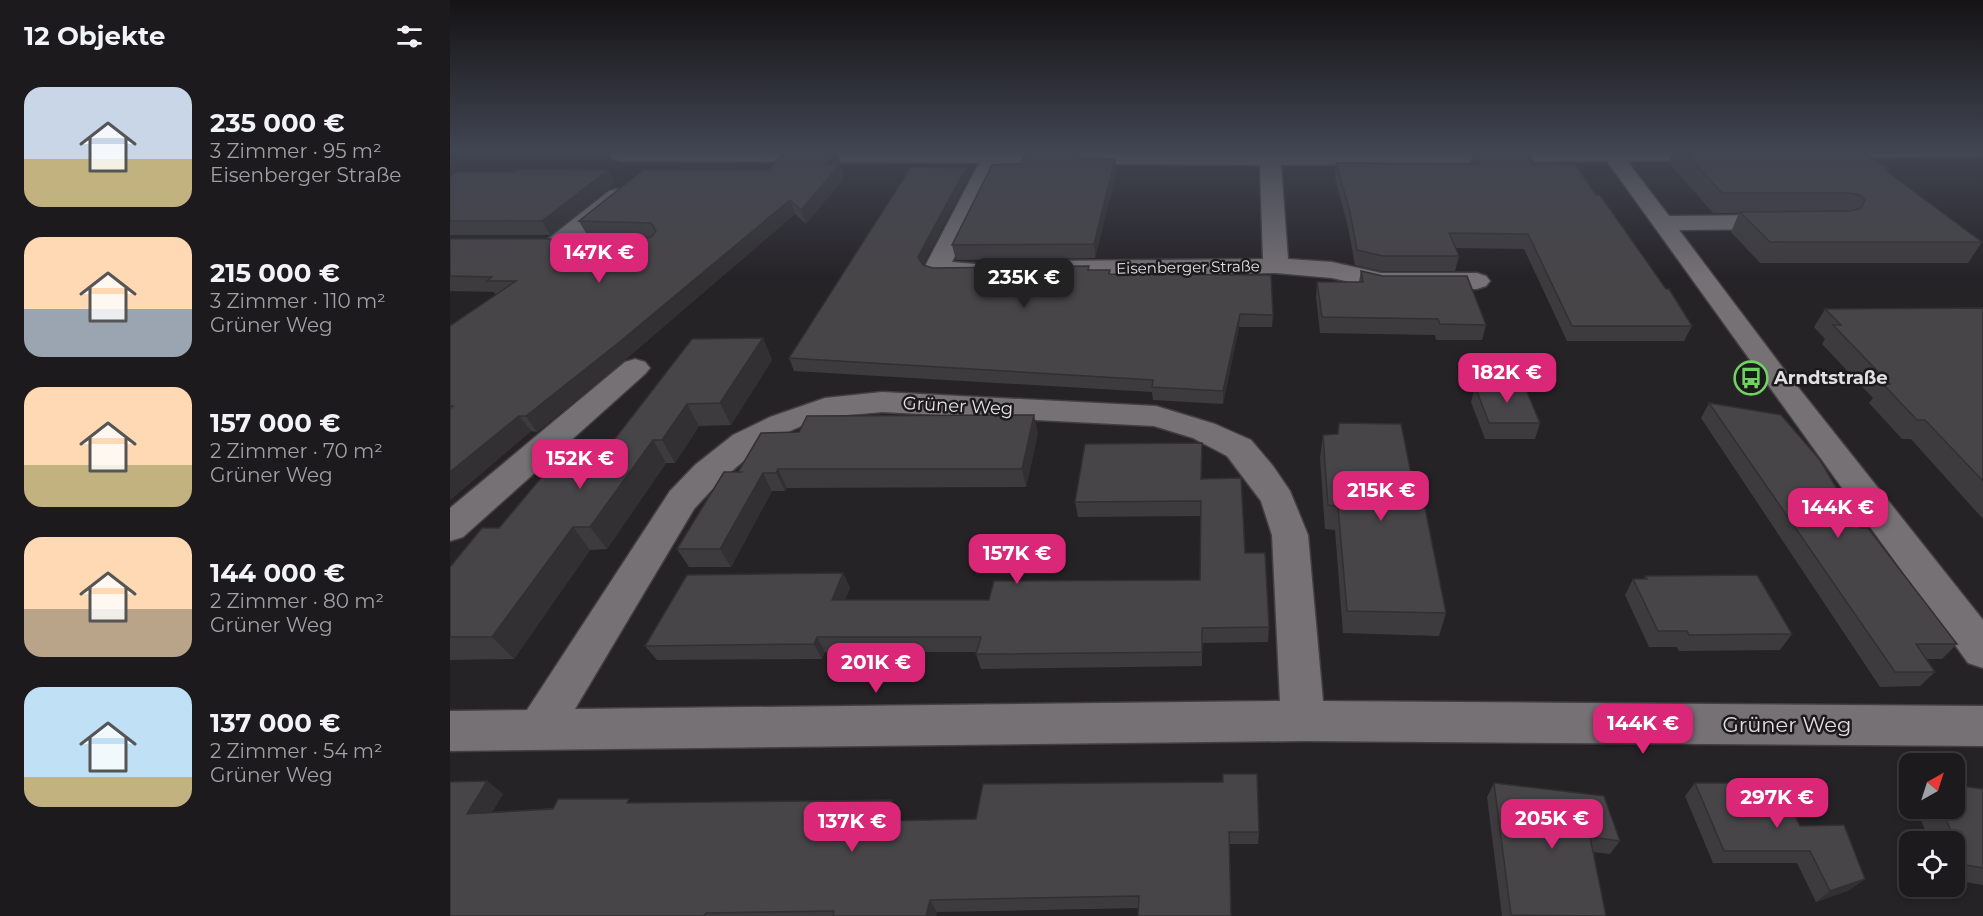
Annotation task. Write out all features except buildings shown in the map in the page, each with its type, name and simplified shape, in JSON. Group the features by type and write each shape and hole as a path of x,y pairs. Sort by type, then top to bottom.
{"street":[{"path":"591,244 545,244 620,192"},
{"name":"Eisenberger Straße","path":"975,192 936,270 1276,266 1332,270 1381,281 1477,281"},
{"name":"Eisenberger Straße","path":"1272,192 1276,266"},
{"path":"1640,192 1776,378 1983,651"},
{"path":"1663,223 1804,222"},
{"path":"450,528 635,368"},
{"name":"Grüner Weg","path":"539,729 682,500 707,473 744,443 781,424 825,408 882,402 1156,416 1204,431 1239,448 1262,474 1278,500 1290,536 1303,721"},
{"name":"Grüner Weg","path":"450,730 1303,721 1983,726"}],"place":[{"name":"Arndtstraße","path":"1751,378"}]}
